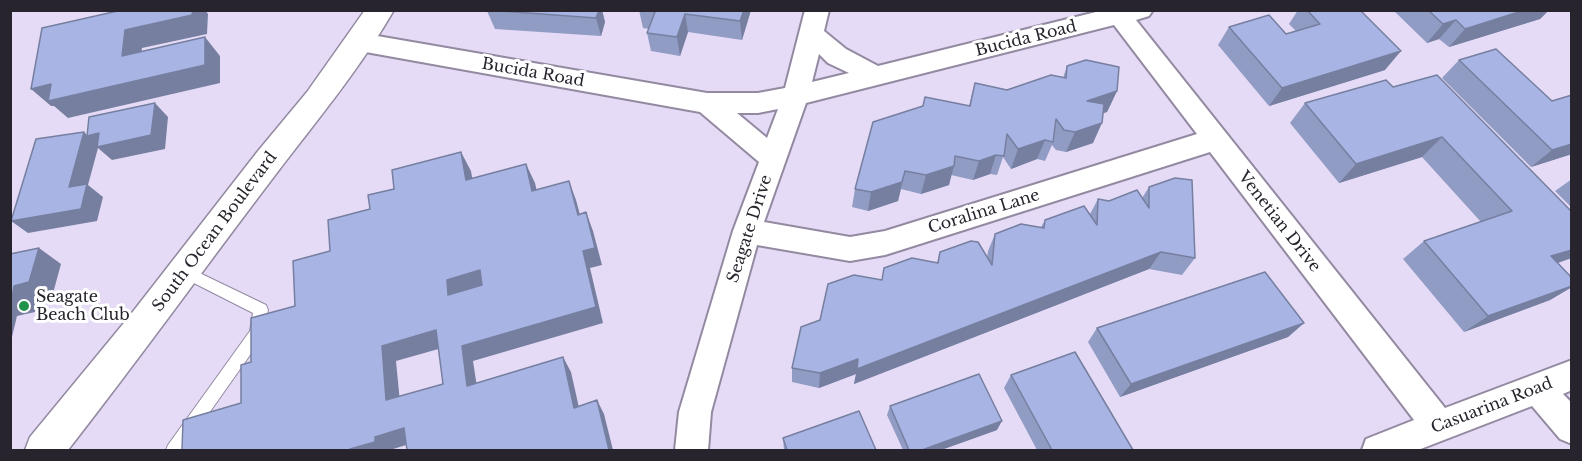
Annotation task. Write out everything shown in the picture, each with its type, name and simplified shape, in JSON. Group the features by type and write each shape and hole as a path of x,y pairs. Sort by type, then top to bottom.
{"main road":[{"name":"South Ocean Boulevard","path":"44,450 185,272 268,160 318,100 380,10"}],"street":[{"name":"Bucida Road","path":"360,42 707,103 758,103 796,96 1130,14"},
{"name":"Venetian Drive","path":"1130,14 1216,140 1439,427"},
{"path":"814,22 837,56 876,76"},
{"name":"Seagate Drive","path":"691,450 696,412 747,231 796,96 814,22"},
{"name":"Bucida Road","path":"707,103 773,158"},
{"name":"Coralina Lane","path":"747,231 850,249 885,243 1216,140"},
{"name":"Casuarina Road","path":"1378,450 1572,375"},
{"path":"1537,388 1572,428"}],"lane":[{"path":"174,450 257,333 261,310 185,272"}],"building":[{"path":"122,10 193,10 192,15 125,30 122,56 205,37 205,65 48,101 51,84 31,89 42,28"},
{"path":"487,10 599,10 596,18"},
{"path":"647,10 744,10 740,21 685,14 677,37 647,33 655,12"},
{"path":"1307,10 1360,10 1401,51 1282,88 1229,27 1269,15 1286,34 1320,24"},
{"path":"1428,10 1525,10 1465,29 1456,20 1443,24"},
{"path":"1496,49 1552,101 1572,95 1572,144 1552,150 1459,60"},
{"path":"1086,60 1119,67 1117,91 1087,101 1104,104 1102,123 1075,132 1064,130 1056,119 1053,142 1045,140 1018,149 1007,134 1004,156 996,155 979,161 955,156 954,166 926,175 905,171 902,182 871,192 855,189 873,122 923,106 925,97 970,106 975,83 1007,90 1051,75 1066,78 1067,66"},
{"path":"1437,75 1572,212 1572,250 1551,256 1572,278 1572,286 1488,316 1424,241 1512,211 1442,137 1356,164 1305,103 1386,80 1393,87"},
{"path":"155,103 151,135 97,147 99,133 87,136 89,117"},
{"path":"84,132 69,187 87,184 81,209 11,221 36,139"},
{"path":"461,152 466,180 526,164 532,191 569,181 578,215 586,212 595,248 583,251 596,307 462,346 467,386 563,357 574,408 597,400 609,450 407,450 404,428 375,437 375,442 350,450 182,450 183,420 241,403 241,365 251,362 251,318 295,306 293,261 330,251 328,220 370,209 368,195 394,189 392,170","holes":["480,270 482,285 448,295 447,280","436,330 443,384 386,400 382,346"]},
{"path":"1175,178 1192,180 1195,258 1161,252 857,369 858,359 820,373 792,368 801,327 820,320 828,284 854,275 882,280 884,268 912,258 938,263 940,252 971,241 978,242 992,265 995,234 1021,224 1044,228 1045,220 1084,206 1097,225 1098,199 1109,201 1137,190 1149,208 1149,187"},
{"path":"39,248 29,282 14,286 12,298 10,298 10,254"},
{"path":"1265,272 1304,323 1131,384 1097,328"},
{"path":"1075,352 1133,450 1052,450 1011,375"},
{"path":"979,374 1002,421 922,450 909,450 890,406"},
{"path":"859,411 876,450 787,450 783,438"}],"place":[{"name":"Seagate Beach Club","path":"24,306"}]}
